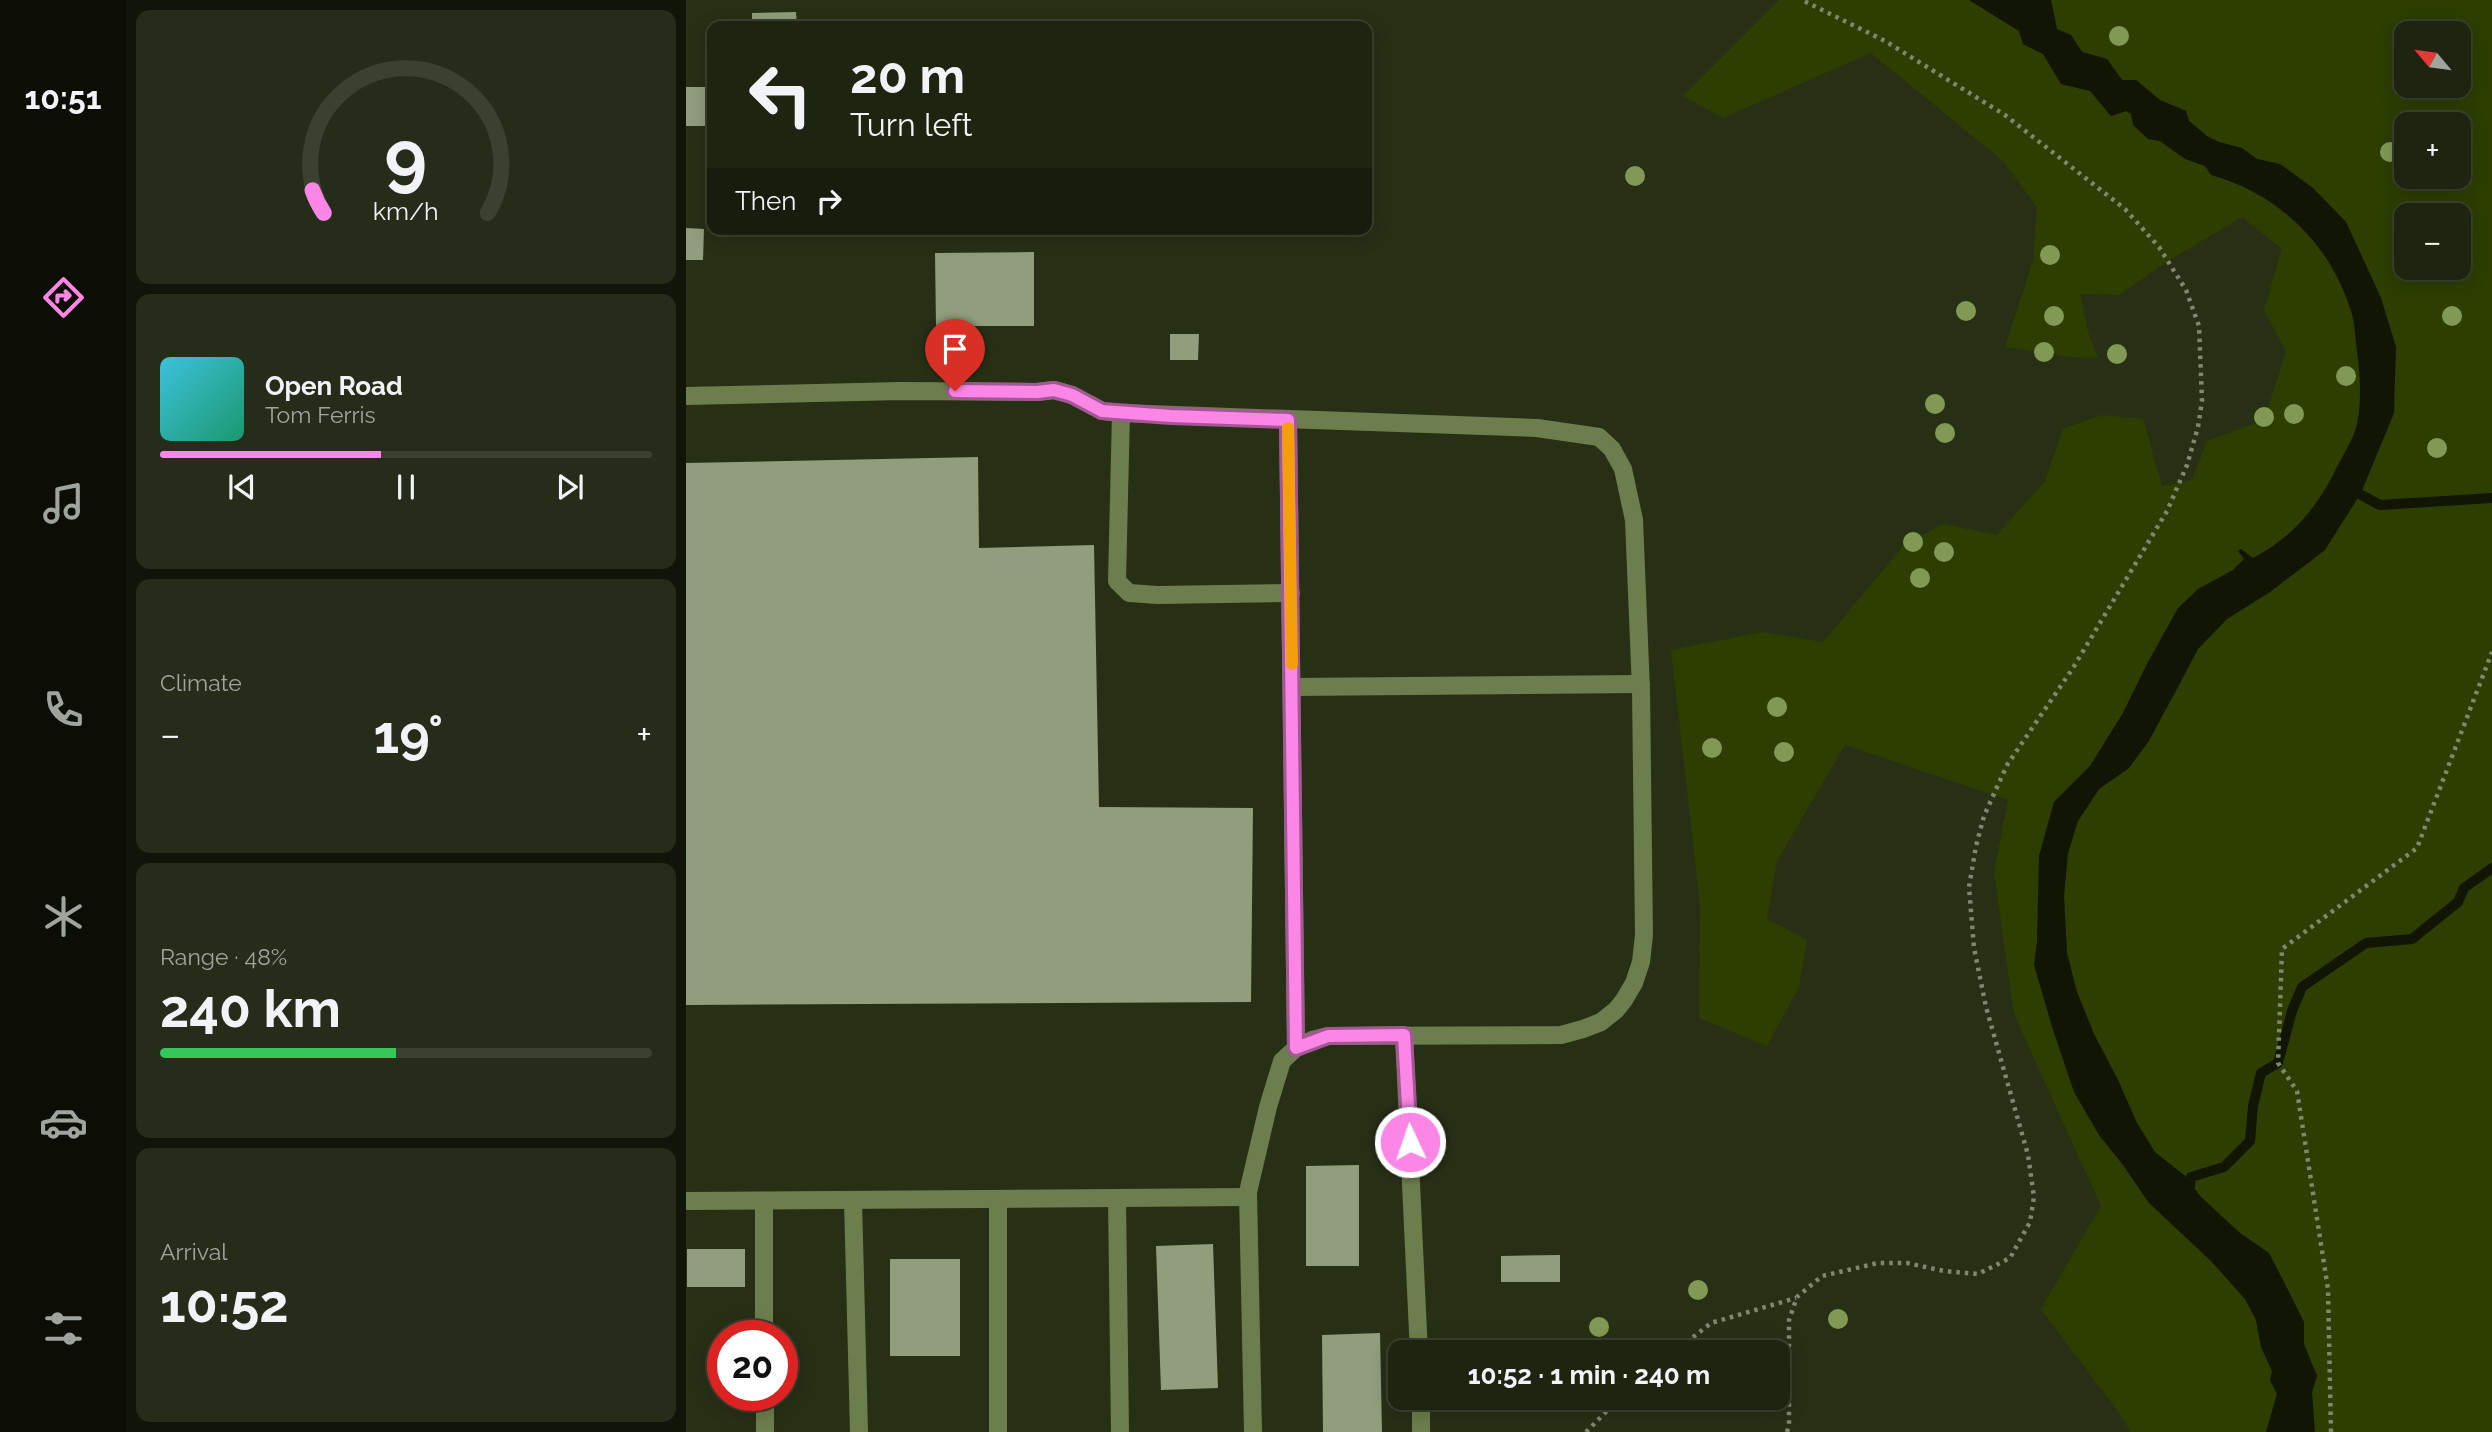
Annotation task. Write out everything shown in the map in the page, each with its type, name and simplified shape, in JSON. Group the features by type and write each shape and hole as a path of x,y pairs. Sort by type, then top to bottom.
{"lane":[{"path":"686,396 1054,390 1072,395 1102,411 1121,413 1537,428 1600,437 1612,449 1623,469 1634,520 1641,684 1644,935 1634,984 1616,1010 1601,1022 1561,1035 1328,1036 1296,1048 1283,1061 1268,1107 1248,1197 1253,1432"},
{"path":"1121,413 1117,581 1129,593 1291,593"},
{"path":"1288,420 1296,1048"},
{"path":"1292,687 1641,684"},
{"path":"1404,1035 1418,1340"},
{"path":"686,1201 1248,1197"},
{"path":"1117,1198 1120,1432"},
{"path":"998,1199 998,1432"},
{"path":"853,1200 859,1432"},
{"path":"764,1201 764,1320"},
{"path":"1421,1410 1421,1432"},
{"path":"765,1411 765,1432"}],"path":[{"path":"1688,1340 1711,1322 1797,1297 1822,1276 1878,1263 1907,1263 1944,1271 1978,1274 2010,1258 2030,1222 2034,1197 2028,1155 1986,1007 1974,948 1969,887 1976,846 1984,816 2007,765 2092,637 2167,511 2187,465 2202,401 2199,326 2186,290 2159,247 2125,209 2005,115 1885,41 1802,0"},
{"path":"2331,1432 2328,1289 2297,1091 2278,1063 2282,949 2417,848 2492,652"},
{"path":"1787,1432 1789,1320 1797,1297"},
{"path":"1586,1432 1608,1410"}],"green space":[{"path":"1779,0 1969,0 2019,31 2023,44 2043,54 2061,84 2090,91 2111,116 2126,111 2148,139 2160,141 2185,159 2205,166 2211,175 2258,194 2279,208 2298,224 2330,263 2351,309 2361,399 2357,426 2337,470 2305,518 2282,542 2263,554 2244,558 2233,570 2198,589 2148,662 2123,713 2090,766 2054,802 2039,856 2034,965 2099,1135 2149,1203 2211,1261 2245,1299 2256,1320 2261,1346 2272,1372 2270,1380 2277,1394 2266,1432 2131,1432 2041,1309 2101,1206 2014,1014 1994,872 2008,800 1845,745 1777,861 1767,919 1807,940 1799,987 1767,1046 1699,1018 1700,904 1671,650 1762,632 1823,642 1904,545 1943,524 1997,535 2045,481 2063,429 2102,415 2143,419 2162,486 2192,480 2207,441 2264,420 2286,352 2264,310 2282,249 2242,217 2168,261 2119,295 2080,294 2088,332 2098,358 2071,357 2005,347 2033,261 2037,207 2003,161 1871,53 1723,118 1683,96"},
{"path":"2051,0 2492,0 2492,1432 2315,1432 2312,1392 2317,1376 2304,1344 2304,1322 2269,1253 2240,1233 2201,1197 2184,1175 2155,1153 2137,1123 2077,992 2067,953 2064,896 2068,853 2078,821 2099,789 2129,768 2175,694 2198,649 2227,619 2270,592 2325,550 2396,347 2381,298 2346,222 2313,188 2280,164 2257,159 2242,148 2207,136 2189,121 2186,111 2160,100 2136,80 2122,80 2107,59 2082,52 2071,35 2057,29"}],"shaded area":[{"path":"1969,0 2051,0 2057,29 2071,35 2082,52 2107,59 2122,80 2136,80 2160,100 2186,111 2189,121 2207,136 2242,148 2257,159 2280,164 2313,188 2346,222 2381,298 2396,347 2394,413 2361,493 2325,550 2270,592 2227,619 2198,649 2149,741 2129,768 2099,789 2078,821 2068,853 2064,896 2067,953 2077,992 2137,1123 2155,1152 2184,1175 2201,1197 2240,1233 2269,1253 2304,1322 2304,1344 2317,1376 2312,1392 2315,1432 2266,1432 2277,1394 2270,1380 2272,1371 2261,1347 2256,1320 2245,1299 2211,1261 2149,1203 2099,1135 2074,1092 2034,965 2039,856 2054,802 2090,766 2123,713 2178,608 2198,589 2233,570 2244,559 2238,551 2241,549 2253,558 2280,541 2302,520 2330,482 2354,435 2360,405 2353,318 2341,284 2329,262 2297,224 2278,208 2258,194 2211,175 2205,166 2185,159 2160,141 2148,139 2133,125 2131,114 2126,111 2111,116 2090,91 2061,84 2043,54 2023,44 2019,31"}],"building":[{"path":"796,12 797,21 752,21 752,13"},
{"path":"686,87 707,87 707,126 686,126"},
{"path":"686,228 704,229 703,260 686,260"},
{"path":"1034,252 1034,326 936,326 935,253"},
{"path":"1170,334 1199,334 1198,360 1170,360"},
{"path":"978,457 979,548 1094,545 1099,807 1253,808 1251,1002 686,1005 686,463"},
{"path":"1359,1165 1359,1266 1306,1266 1306,1166"},
{"path":"1213,1244 1218,1388 1161,1390 1156,1246"},
{"path":"687,1249 745,1249 745,1287 687,1287"},
{"path":"1560,1255 1560,1282 1501,1282 1501,1256"},
{"path":"890,1259 960,1259 960,1356 890,1356"},
{"path":"1380,1333 1382,1432 1323,1432 1322,1335"}],"waterway":[{"path":"2350,489 2380,505 2492,498"},
{"path":"2189,1194 2191,1177 2224,1167 2250,1141 2253,1106 2261,1073 2278,1063 2292,1011 2302,987 2366,943 2412,939 2458,902 2464,888 2492,868"}],"slow traffic":[{"path":"1288,428 1292,664"}],"route":[{"path":"955,391 1054,390 1072,395 1102,411 1288,420 1296,1048 1328,1036 1404,1035 1410,1142"}]}
